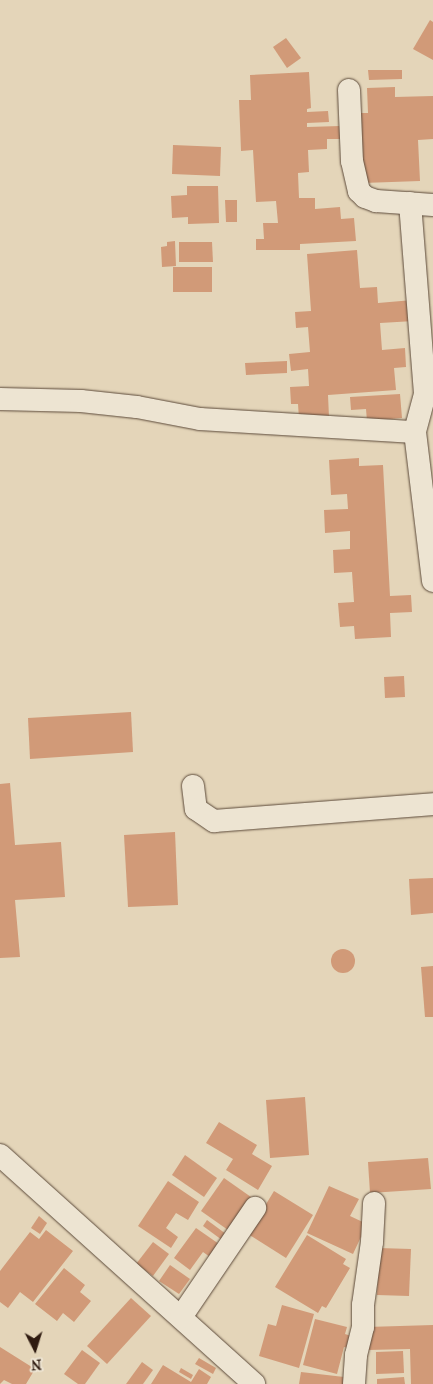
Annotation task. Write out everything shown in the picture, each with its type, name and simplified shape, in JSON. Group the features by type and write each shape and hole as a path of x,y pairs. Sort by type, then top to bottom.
{"street":[{"path":"349,90 352,162 359,191 365,197 376,201 433,205"},
{"path":"410,203 424,394 415,432 433,581"},
{"path":"0,399 81,401 137,407 200,419 415,432"},
{"path":"193,786 196,809 214,821 433,804"},
{"path":"0,1155 254,1384"},
{"path":"354,1384 356,1355 363,1327 363,1305 372,1242 374,1204"},
{"path":"180,1317 255,1208"}],"building":[{"path":"430,20 433,22 433,60 413,49"},
{"path":"286,38 301,58 287,68 273,47"},
{"path":"368,70 402,70 402,79 369,80"},
{"path":"309,72 311,108 307,109 307,112 328,111 329,122 307,123 307,127 340,126 340,139 327,139 327,149 308,150 309,172 298,173 299,198 315,198 315,209 340,207 341,219 354,218 356,241 300,244 300,250 256,250 256,239 264,239 263,223 278,223 276,201 256,202 253,150 241,151 239,100 251,100 250,75"},
{"path":"395,87 395,97 433,96 433,139 418,140 420,181 363,183 361,113 368,113 367,88"},
{"path":"173,145 221,147 220,176 172,174"},
{"path":"187,186 218,186 219,223 188,224 188,217 172,218 171,196 187,195"},
{"path":"225,200 237,200 237,222 226,222"},
{"path":"175,241 176,266 162,267 161,247 167,246 167,242"},
{"path":"179,242 212,242 213,262 179,262"},
{"path":"357,250 360,288 377,287 378,303 413,300 414,321 380,323 382,350 405,348 406,367 394,368 396,390 328,395 329,417 299,419 298,404 291,404 290,387 309,386 308,369 291,371 289,354 310,352 308,327 296,328 295,312 311,311 307,254"},
{"path":"173,267 212,267 212,292 173,292"},
{"path":"287,361 287,373 246,375 245,363"},
{"path":"400,394 402,418 367,421 366,409 351,410 350,397"},
{"path":"359,458 359,466 383,465 390,596 411,595 412,612 390,613 391,637 355,639 354,626 340,627 338,603 354,602 352,572 334,573 333,550 350,549 350,531 325,533 324,510 348,509 347,494 331,495 329,460"},
{"path":"404,676 405,697 385,698 384,677"},
{"path":"131,712 133,752 30,759 28,718"},
{"path":"10,783 15,845 61,842 65,897 15,900 20,957 0,958 0,784"},
{"path":"175,832 178,905 128,907 124,835"},
{"path":"433,878 433,913 411,915 409,879"},
{"path":"343,949 352,952 355,961 352,970 343,973 334,970 331,961 334,952"},
{"path":"433,966 433,1017 425,1017 421,967"},
{"path":"305,1097 309,1155 270,1158 266,1100"},
{"path":"219,1122 257,1145 252,1154 272,1166 258,1190 226,1170 233,1159 206,1143"},
{"path":"185,1155 217,1178 204,1197 172,1175"},
{"path":"428,1158 431,1189 370,1193 368,1162"},
{"path":"224,1178 251,1197 228,1230 201,1211"},
{"path":"168,1181 199,1202 188,1220 176,1213 166,1228 178,1237 171,1248 138,1226"},
{"path":"329,1186 359,1199 350,1216 367,1224 353,1254 307,1233"},
{"path":"274,1191 313,1215 286,1258 248,1234"},
{"path":"39,1216 47,1223 40,1234 31,1228"},
{"path":"207,1220 226,1234 222,1240 203,1226"},
{"path":"196,1228 219,1244 210,1257 203,1252 190,1270 174,1258"},
{"path":"46,1230 73,1251 33,1302 20,1292 8,1308 0,1302 0,1271 30,1232 39,1239"},
{"path":"307,1235 346,1259 343,1264 350,1268 326,1308 322,1306 318,1313 275,1287"},
{"path":"153,1242 169,1254 153,1276 136,1264"},
{"path":"379,1248 411,1249 409,1296 377,1295"},
{"path":"170,1265 190,1279 179,1294 159,1281"},
{"path":"64,1268 85,1285 80,1292 91,1301 74,1322 63,1313 57,1321 35,1304"},
{"path":"131,1298 151,1316 107,1364 87,1346"},
{"path":"282,1305 314,1314 299,1368 259,1356 268,1324 276,1326"},
{"path":"315,1319 347,1327 345,1334 351,1336 348,1348 344,1347 337,1374 303,1365"},
{"path":"433,1325 433,1384 411,1384 410,1349 368,1350 367,1327"},
{"path":"0,1347 35,1369 26,1384 12,1384 4,1380 0,1384"},
{"path":"82,1350 100,1363 85,1384 78,1384 64,1374"},
{"path":"403,1351 404,1373 376,1374 376,1352"},
{"path":"199,1358 216,1368 213,1374 195,1364"},
{"path":"142,1362 153,1370 143,1384 126,1384"},
{"path":"163,1365 191,1382 199,1369 211,1377 207,1384 151,1384"},
{"path":"181,1368 193,1375 191,1379 179,1372"},
{"path":"301,1372 344,1377 343,1384 299,1384"},
{"path":"404,1377 405,1384 377,1384 377,1379"}]}
